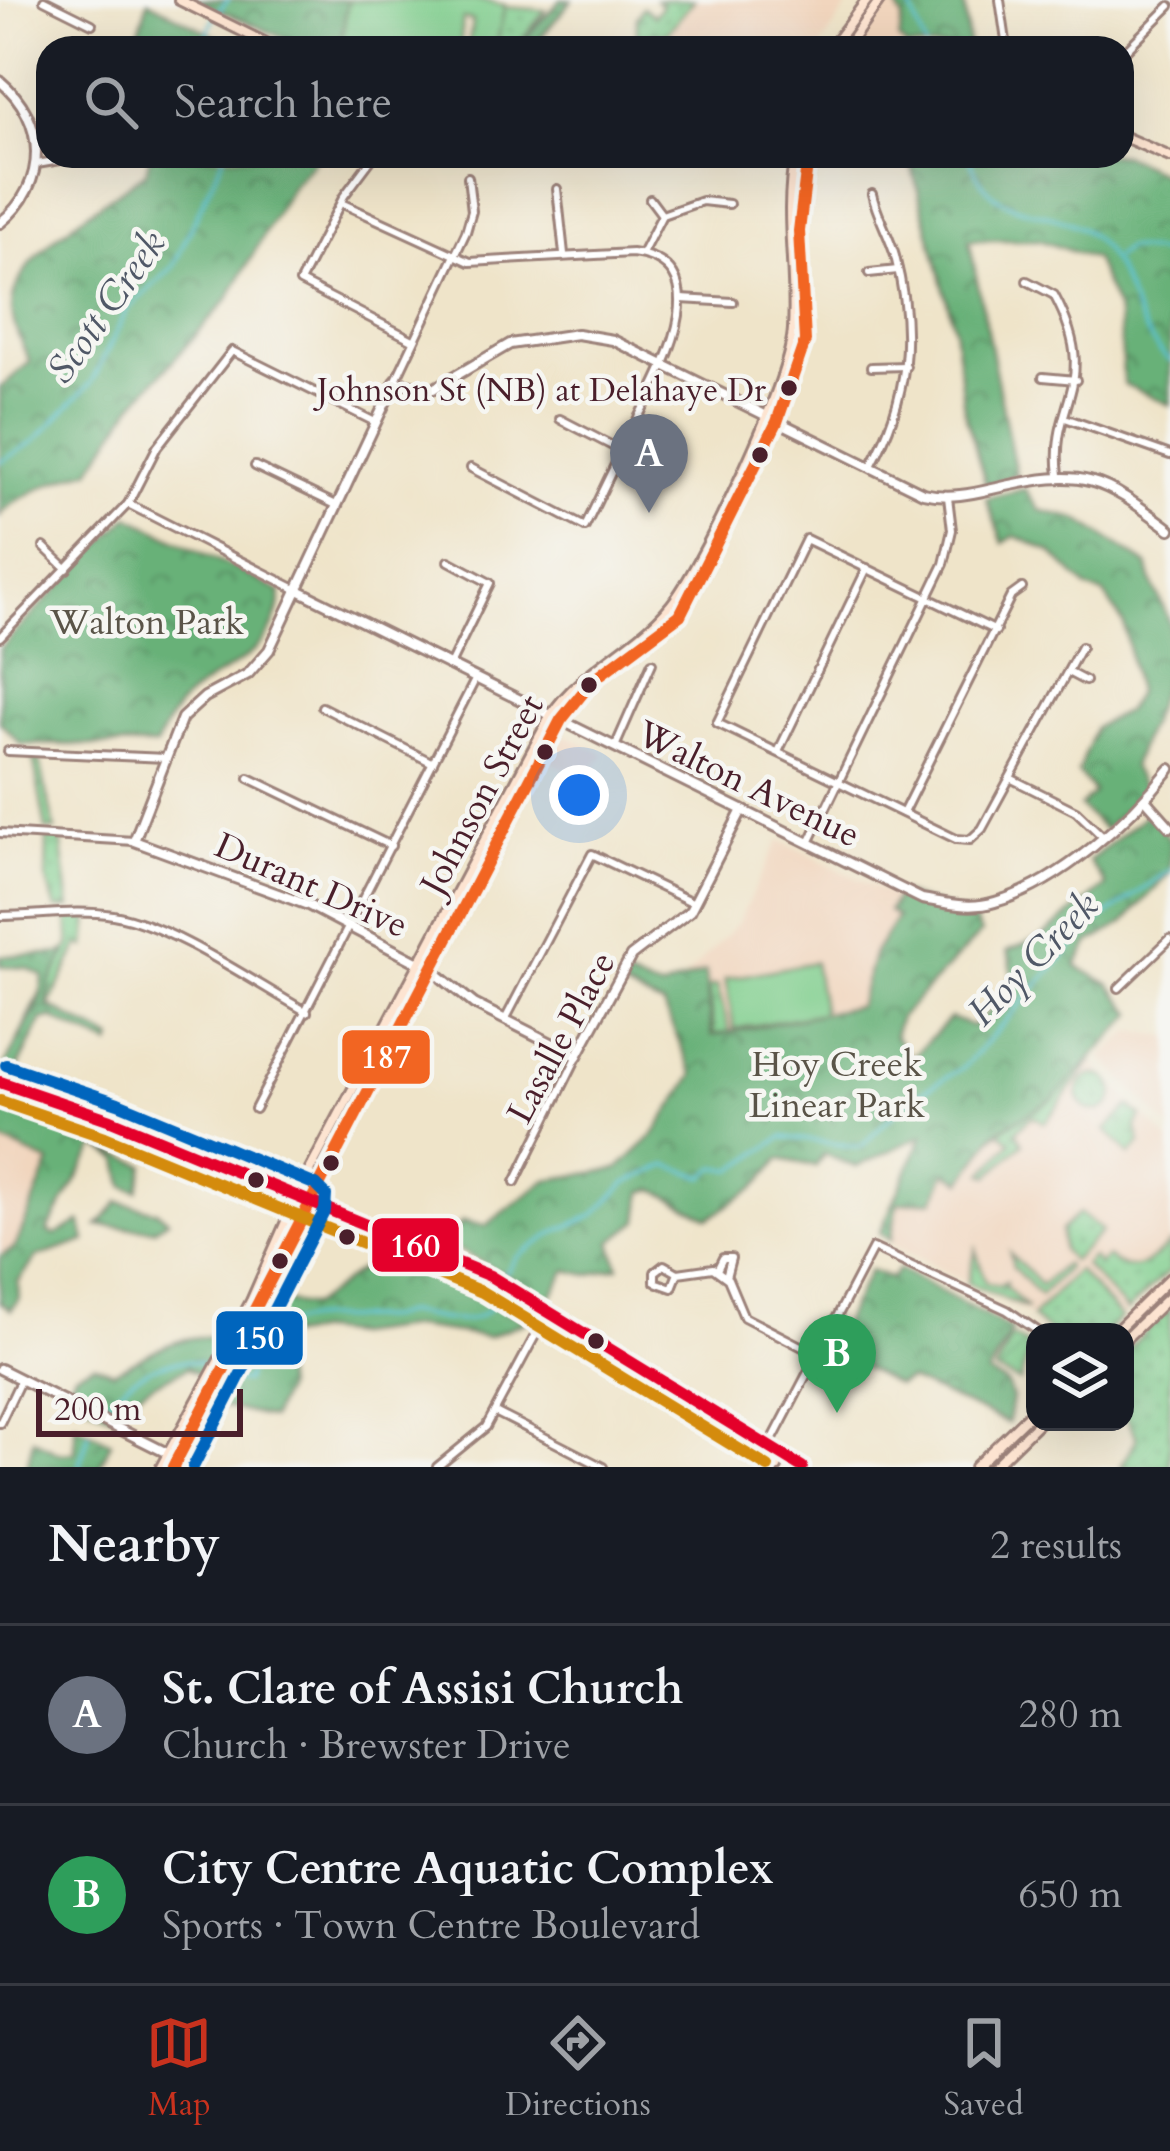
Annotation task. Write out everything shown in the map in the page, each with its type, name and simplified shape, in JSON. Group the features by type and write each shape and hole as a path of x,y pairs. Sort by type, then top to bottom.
{"main road":[{"path":"179,0 252,36"},
{"path":"840,36 867,0"},
{"path":"854,36 880,0"},
{"path":"1134,141 1170,157"},
{"name":"Johnson Street","path":"173,1459 297,1196 551,715 589,670 676,598 766,416 793,339 787,224 791,168"},
{"name":"Johnson Street","path":"161,1467 173,1459 562,720 593,680 680,615 777,422 805,341 800,231 806,168"},
{"path":"806,172 809,168"},
{"path":"0,1082 111,1120 465,1264 550,1308 802,1467"},
{"path":"0,1096 107,1132 455,1276 542,1320 777,1467"},
{"path":"1124,1323 1170,1279"},
{"path":"1134,1330 1170,1296"},
{"path":"975,1467 1026,1418"},
{"path":"993,1467 1030,1431"}],"street":[{"path":"44,0 92,24"},
{"path":"1000,0 1005,36"},
{"path":"1134,42 1170,6"},
{"path":"1161,16 1170,24"},
{"path":"0,82 28,113 36,158"},
{"path":"0,223 26,195 36,167"},
{"path":"366,168 341,203 300,282 413,340"},
{"path":"134,841 172,737 190,709 262,660 453,258 472,211 468,177"},
{"path":"556,189 564,254"},
{"path":"870,468 899,411 906,366 898,270 872,194"},
{"path":"650,199 662,215"},
{"path":"642,254 662,215 702,201 729,204"},
{"path":"341,203 453,258 488,264 564,254 642,254 666,266 681,299 677,332 585,527 471,468"},
{"path":"869,273 898,270"},
{"path":"1028,281 1054,295 1077,351 1076,380 1058,450 1059,475"},
{"path":"681,299 733,302"},
{"path":"394,382 434,389 500,346 577,334 613,340 918,492 948,497 1059,475 1107,486 1170,529"},
{"path":"0,637 128,505 157,447 232,350 375,422"},
{"path":"871,367 906,366"},
{"path":"1043,377 1076,380"},
{"path":"1067,418 1170,455"},
{"path":"560,419 622,451"},
{"path":"255,466 334,504"},
{"path":"809,843 950,547 948,497"},
{"name":"Walton Avenue","path":"128,505 922,899 957,907 998,902 1104,838 1146,800 1170,769"},
{"path":"996,631 806,538 716,723 903,814 970,840 982,829 1081,647"},
{"path":"44,548 67,569"},
{"path":"448,561 490,583 450,665"},
{"path":"778,752 867,568"},
{"path":"903,814 1011,596 1022,588"},
{"path":"615,747 652,663"},
{"path":"1068,672 1085,681"},
{"path":"255,1109 476,678"},
{"path":"322,707 433,763"},
{"path":"8,751 167,758"},
{"path":"249,778 391,846"},
{"path":"1010,778 1076,811 1104,838"},
{"path":"1146,800 1170,827"},
{"name":"Lasalle Place","path":"514,1182 625,964 639,948 676,925 694,903 742,810"},
{"name":"Durant Drive","path":"0,833 134,841 271,888 432,970 465,999 577,1056"},
{"path":"505,1020 592,854 694,903"},
{"path":"0,916 71,913 126,918 198,950 307,1012"},
{"path":"1119,988 1170,939"},
{"path":"763,1458 866,1256 876,1247 1027,1323"},
{"path":"716,1270 724,1257 731,1258 726,1277"},
{"path":"678,1273 673,1288 655,1282 662,1266 678,1273 702,1266 716,1270 726,1277 745,1318 817,1355"},
{"path":"437,1467 472,1444 495,1412 550,1308"},
{"path":"0,1369 196,1467"},
{"path":"0,1423 21,1379"},
{"path":"495,1412 603,1467"}],"shaded area":[{"path":"695,0 852,0 828,36 649,36 668,34"},
{"path":"891,3 903,19 900,36 865,36"},
{"path":"566,735 604,754 586,779 548,760 558,739"},
{"path":"779,840 913,906 816,1101 722,1055 675,988 737,924"},
{"path":"1132,1031 1170,1037 1170,1128 1102,1057"},
{"path":"1088,1059 1170,1141 1170,1270 1115,1323 1038,1323 890,1243 898,1203 1071,1080"},
{"path":"0,1108 93,1140 14,1297 0,1290"}],"green space":[{"path":"196,0 348,0 342,36 279,36"},
{"path":"348,0 477,0 505,5 499,36 470,36 473,21 463,19 461,36 342,36"},
{"path":"561,0 572,0 542,36 526,36"},
{"path":"656,0 694,0 667,33 637,36 637,17 643,7 654,16 662,5"},
{"path":"894,0 964,0 968,36 900,36 903,19"},
{"path":"148,1 215,36 138,36"},
{"path":"504,7 546,10 525,36 498,36"},
{"path":"1134,160 1170,177 1170,405 1124,384 1118,314 1094,259 1039,240 969,240 1016,474 986,485 964,409 954,327 912,168 1134,168"},
{"path":"147,168 308,168 291,187 228,299 132,406 91,470 29,494 0,516 0,388 30,362 13,316 16,289 27,268 64,231"},
{"path":"1025,489 1039,510 1077,519 1148,565 1170,626 1163,684 1132,767 1145,790 1104,830 1080,807 1094,792 1078,773 1095,727 1126,711 1136,693 1124,624 1104,594 1088,589 1051,552 1015,536 1003,543 986,498"},
{"name":"Walton Park","path":"129,516 281,592 270,632 246,658 186,699 156,746 21,744 0,722 0,648"},
{"path":"33,757 39,757 55,830 46,830"},
{"name":"Hoy Creek Linear Park","path":"1149,812 1170,840 1170,872 1124,923 1090,943 1076,966 1109,984 1134,1014 1052,1100 996,1132 963,1181 946,1173 934,1200 898,1203 891,1240 880,1233 923,1135 856,1167 824,1154 816,1166 780,1159 756,1187 709,1218 654,1189 643,1192 639,1221 611,1242 619,1267 588,1275 567,1270 550,1298 447,1244 462,1221 485,1226 547,1180 618,1169 653,1136 694,1075 663,1006 620,987 624,977 660,990 705,972 712,1036 858,1006 874,953 897,917 888,911 899,893 972,917 981,933 900,1017 894,1035 911,1058 950,1018 973,1026 1000,1001 1012,975 1007,951 1042,937 1106,886 1089,861"},
{"path":"47,838 61,838 70,908 56,909 46,878"},
{"path":"89,916 86,947 79,945 12,1081 0,1077 59,954 70,947 68,917"},
{"path":"66,953 50,983 48,1005 113,1040 111,1046 51,1018 42,1020 13,1077 0,1074 40,1001 43,976 27,968 0,966 0,956"},
{"path":"814,962 823,1013 734,1029 725,979"},
{"path":"717,986 730,1032 714,1035 708,987"},
{"path":"1088,1059 1092,1061 1045,1123 1032,1116 1016,1131 1023,1143 989,1176 984,1173 1011,1142 1000,1131 1062,1086"},
{"path":"1096,1075 1109,1080 1114,1093 1109,1106 1096,1111 1083,1106 1078,1093 1083,1080"},
{"path":"0,1087 188,1157 0,1090"},
{"path":"1130,1106 1142,1117 1136,1126 1141,1143 1130,1155 1106,1130"},
{"path":"0,1108 145,1165 138,1191 124,1186 119,1160 96,1146 47,1232 55,1235 81,1222 86,1241 37,1257 18,1282 19,1299 11,1310 0,1302 0,1256 15,1247 50,1163 0,1140"},
{"path":"119,1202 157,1211 168,1220 154,1229 98,1226"},
{"path":"1079,1213 1102,1231 1072,1261 1062,1250 1061,1230"},
{"path":"374,1237 409,1245 489,1279 485,1285"},
{"path":"1170,1244 1170,1270 1127,1311 1084,1265 1092,1257 1099,1264 1107,1257 1125,1267 1140,1266"},
{"path":"976,1249 985,1282 998,1286 1007,1281 1004,1285 1028,1309 967,1283"},
{"path":"1010,1253 1041,1285 1064,1264 1067,1268 1040,1296 1013,1267"},
{"path":"378,1256 527,1321 487,1337 414,1327 353,1335 319,1331 275,1339 273,1356 281,1362 284,1389 271,1418 215,1405 269,1299 312,1306"},
{"path":"899,1269 1012,1330 988,1374 1007,1384 1012,1398 1008,1423 909,1380 897,1385 833,1352 831,1344 870,1270 891,1278"},
{"path":"1077,1270 1121,1318 1116,1323 1039,1323 1032,1317"},
{"path":"1170,1309 1170,1467 1121,1467 1137,1438 1134,1343"},
{"path":"202,1337 226,1341 205,1378 188,1368 156,1382 139,1392 116,1417 65,1394 75,1373 94,1364 113,1372 169,1345"},
{"path":"1011,1337 1026,1344 1020,1382 995,1371"},
{"path":"75,1424 111,1442 99,1467 27,1467 33,1439 59,1453 75,1452"}],"waterway":[{"name":"Scott Creek","path":"207,36 214,16 228,0"},
{"path":"908,0 922,36"},
{"name":"Scott Creek","path":"0,462 35,441 92,382 127,310 173,267 218,168"},
{"path":"974,168 991,193 1006,203 1057,218 1090,235 1114,264 1146,332 1170,361"},
{"path":"1115,258 1127,248 1170,254"},
{"name":"Hoy Creek","path":"506,1273 516,1258 557,1231 594,1215 626,1183 668,1165 705,1177 716,1167 733,1170 783,1137 861,1147 907,1100 964,1067 1089,928 1170,870"},
{"name":"Hoy Creek","path":"230,1380 245,1382 268,1338 300,1320 388,1318 406,1313 463,1320 484,1313 493,1304"},
{"name":"Hoy Creek","path":"104,1406 147,1370 173,1362 201,1363"},
{"name":"Hoy Creek","path":"79,1467 89,1433"}],"transit line":[{"name":"187","path":"173,1467 561,720 593,680 680,615 777,422 805,341 799,231 807,168"},
{"name":"150","path":"6,1065 118,1103 316,1185 326,1195 325,1210 193,1467"},
{"name":"160","path":"0,1082 111,1120 490,1276 802,1467"},
{"path":"0,1101 105,1137 482,1292 768,1467"}],"place":[{"name":"Johnson St (NB) at Delahaye Dr","path":"789,388"},
{"name":"St. Clare of Assisi Church","path":"649,513"},
{"name":"City Centre Aquatic Complex","path":"837,1413"}]}
